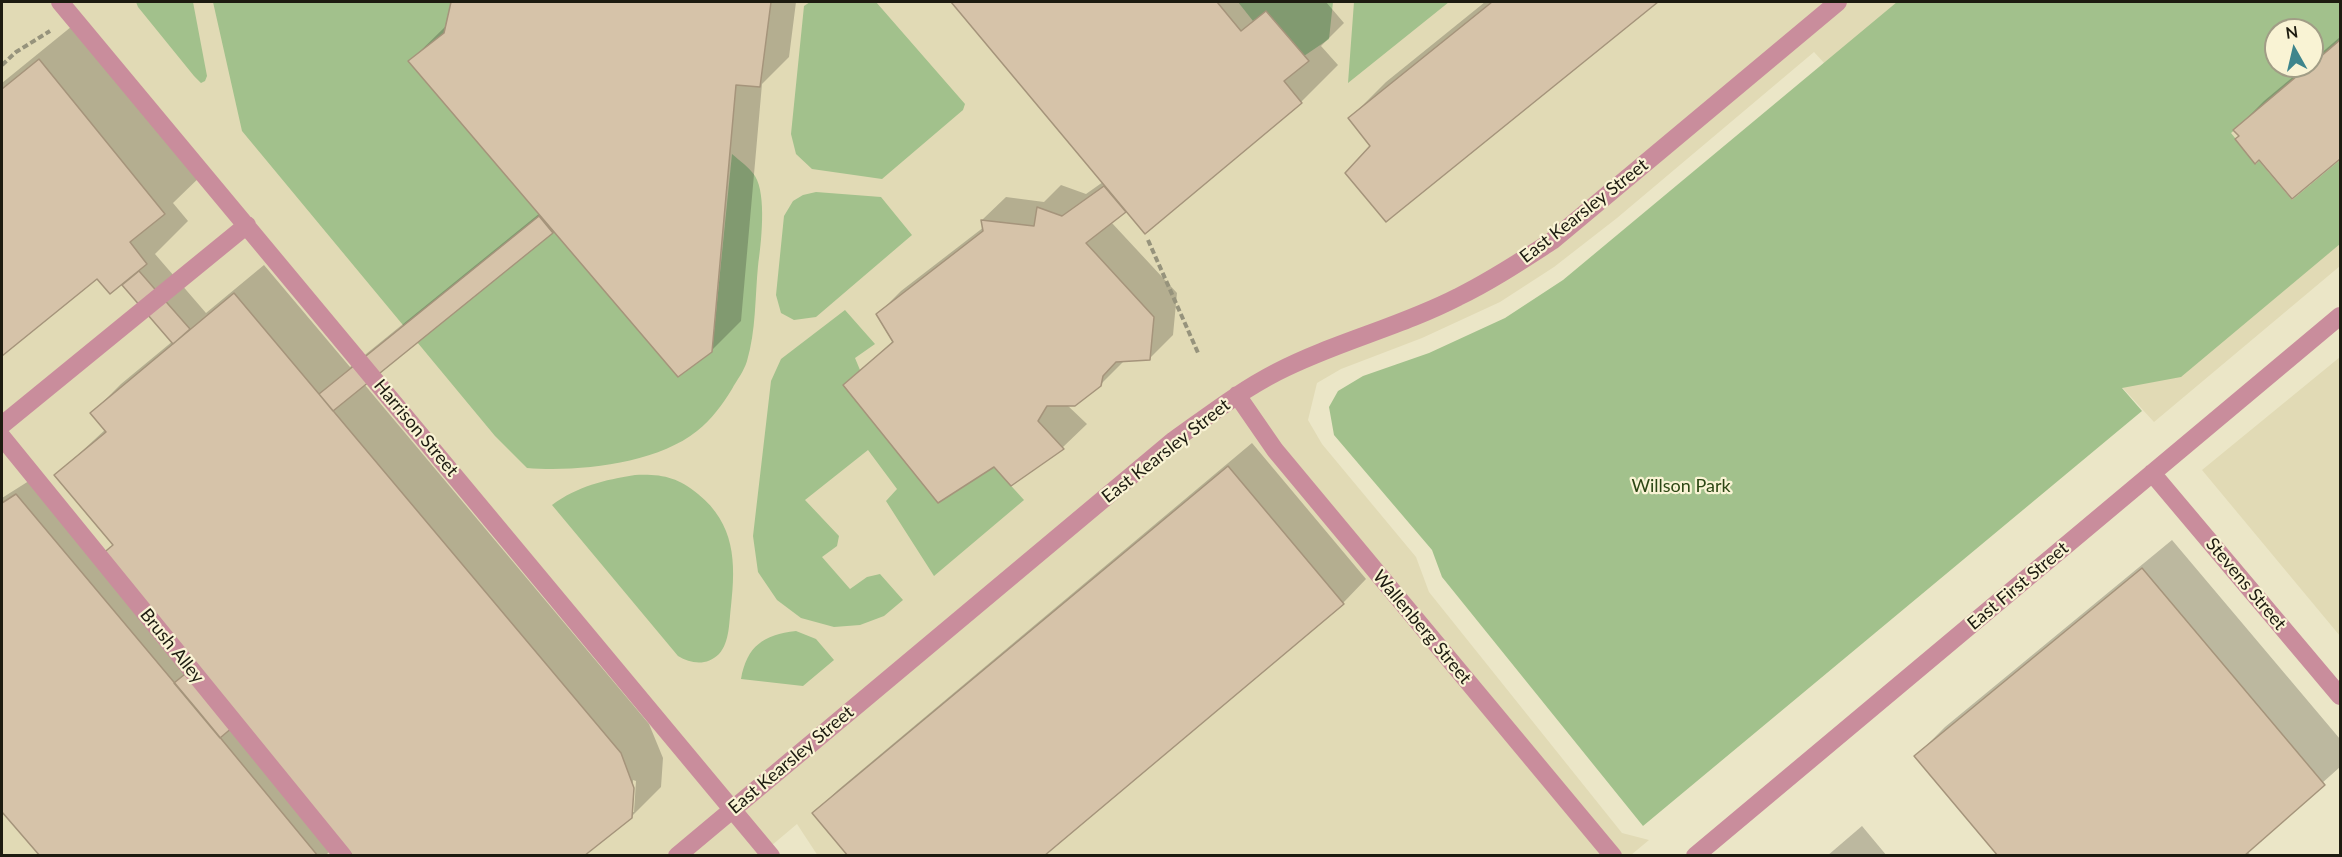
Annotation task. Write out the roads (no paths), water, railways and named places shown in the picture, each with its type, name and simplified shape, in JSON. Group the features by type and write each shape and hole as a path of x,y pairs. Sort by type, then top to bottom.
{"street":[{"name":"Harrison Street","path":"60,2 771,855"},
{"name":"East Kearsley Street","path":"677,855 1174,440 1237,395 1278,372 1335,346 1457,298 1504,272 1552,241 1838,2"},
{"path":"2,425 247,225"},
{"name":"East First Street","path":"1695,855 2340,316"},
{"name":"Wallenberg Street","path":"1237,395 1275,450 1613,855"},
{"name":"Brush Alley","path":"2,437 343,855"},
{"name":"Stevens Street","path":"2152,473 2340,696"}],"park label":[{"name":"Willson Park","path":"1681,486"}]}
